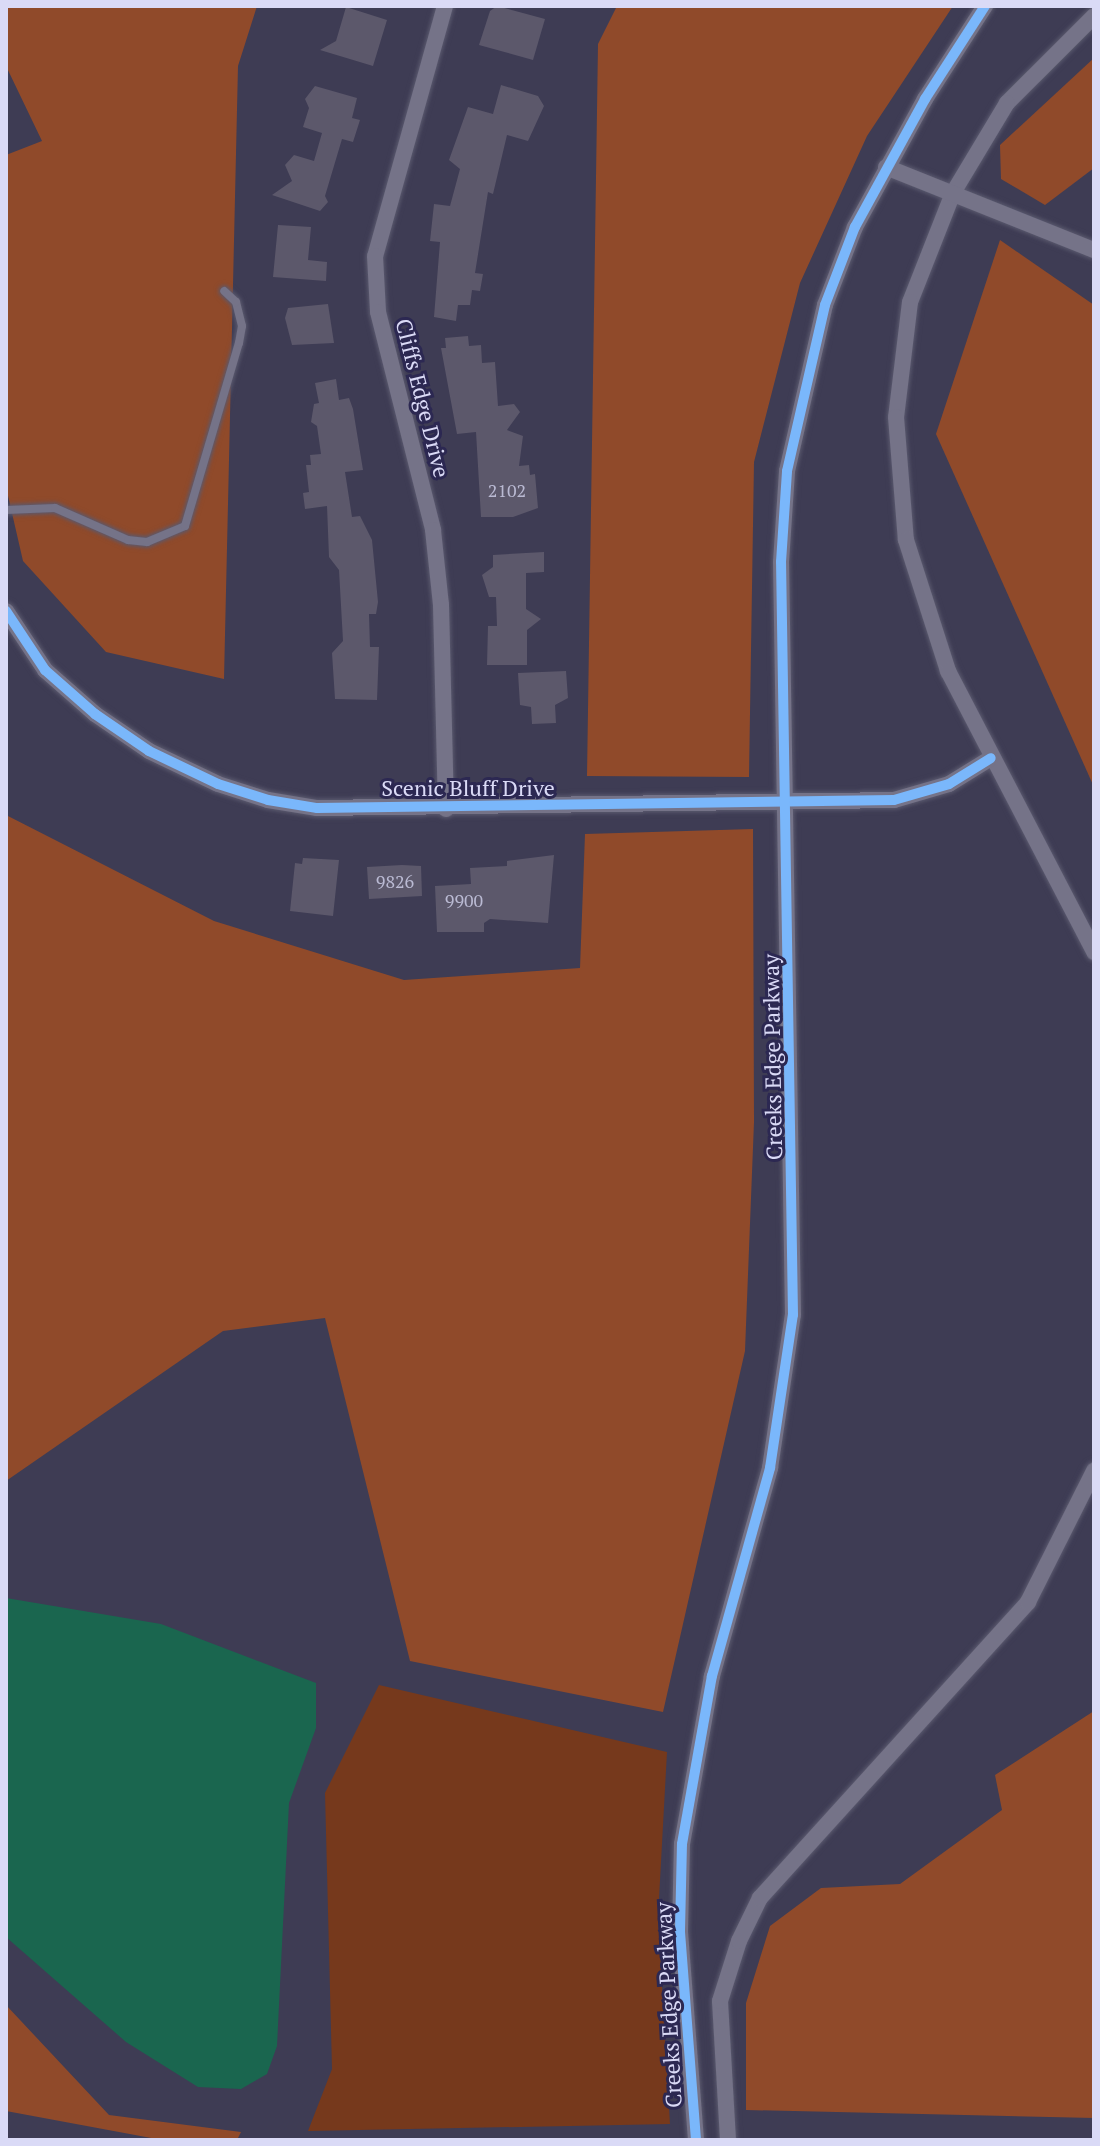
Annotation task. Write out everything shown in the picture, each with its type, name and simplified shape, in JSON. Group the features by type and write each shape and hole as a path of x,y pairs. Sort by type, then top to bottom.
{"street":[{"name":"Cliffs Edge Drive","path":"445,6 375,256 378,312 433,530 441,605 446,809"},
{"name":"Creeks Edge Parkway","path":"696,2140 680,1931 682,1844 712,1676 770,1468 793,1315 781,562 787,471 825,305 855,227 886,167 985,6"},
{"path":"1094,16 1046,58 1007,103 953,193 910,302 897,404 899,484 906,540 926,610 948,671 1094,952"},
{"path":"886,167 1094,250"},
{"name":"Scenic Bluff Drive","path":"6,611 45,670 95,714 149,751 218,784 268,800 317,808 787,805 894,800 949,784 991,758"},
{"path":"728,2140 720,2001 730,1963 760,1898 1028,1602 1094,1471"}],"lane":[{"path":"6,510 55,508 137,541 185,526 241,334 236,302 224,291"}],"shaded area":[{"path":"6,6 257,6 238,66 224,679 106,652 23,561 6,487 6,155 42,141 6,66"},
{"path":"617,6 953,6 867,136 800,283 754,462 749,777 587,776 598,44"},
{"path":"1094,58 1094,168 1045,205 1001,179 1000,145"},
{"path":"1000,240 1094,305 1094,787 936,434"},
{"path":"6,815 214,921 404,980 580,968 585,834 753,829 754,1122 745,1351 663,1712 410,1661 325,1318 223,1331 6,1481"},
{"path":"6,1598 161,1624 316,1683 316,1728 289,1803 277,2046 267,2074 241,2089 198,2087 126,2042 6,1937"},
{"path":"379,1685 667,1752 658,1917 670,2124 308,2131 332,2069 325,1793"},
{"path":"1094,1711 1094,2118 746,2110 746,2003 770,1926 821,1888 900,1884 1002,1810 995,1775"},
{"path":"6,2005 109,2115 241,2132 237,2140 162,2140 6,2111"}],"building":[{"path":"497,6 545,19 533,60 479,45 490,11"},
{"path":"346,7 387,20 373,66 320,50 336,41"},
{"path":"501,85 538,96 544,106 528,141 507,135 493,194 488,192 475,273 483,274 480,291 472,290 470,305 458,305 456,321 434,317 440,242 430,241 434,204 450,206 460,169 449,160 468,107 493,114"},
{"path":"315,86 357,98 352,118 360,120 353,142 342,139 325,196 328,202 320,211 272,195 292,181 285,165 294,155 314,161 322,133 303,127 309,108 305,99"},
{"path":"278,225 311,227 308,260 327,262 326,281 273,277"},
{"path":"328,304 334,343 292,345 285,318 288,308"},
{"path":"468,336 469,346 481,345 482,363 495,362 498,406 514,404 520,412 507,430 523,436 519,466 529,465 530,475 535,474 538,508 513,517 481,517 476,432 457,434 441,348 446,348 445,338"},
{"path":"336,379 339,400 349,398 353,409 363,470 345,472 352,517 360,516 372,540 378,602 376,614 369,614 370,647 379,647 377,700 335,699 332,653 343,641 339,570 329,557 327,506 305,509 303,493 309,492 306,465 311,465 310,455 321,454 317,426 311,422 314,404 319,403 315,383"},
{"path":"544,552 544,572 526,573 526,609 541,619 527,630 527,665 487,665 488,626 497,626 496,597 489,597 482,575 493,567 493,555"},
{"path":"566,671 568,698 555,705 556,723 532,724 531,707 520,705 518,673"},
{"path":"554,855 548,923 490,919 484,923 484,932 437,932 435,886 471,884 470,868 507,866 507,861"},
{"path":"303,858 339,860 333,916 290,911 295,863 302,864"},
{"path":"421,866 422,896 369,899 367,867"}],"cycle path":[{"path":"696,2140 680,1931 682,1844 712,1676 770,1468 793,1315 781,562 787,471 825,305 855,227 925,99 985,6"},
{"path":"6,611 45,670 95,714 149,751 218,784 268,800 317,808 894,800 949,784 991,758"}]}
